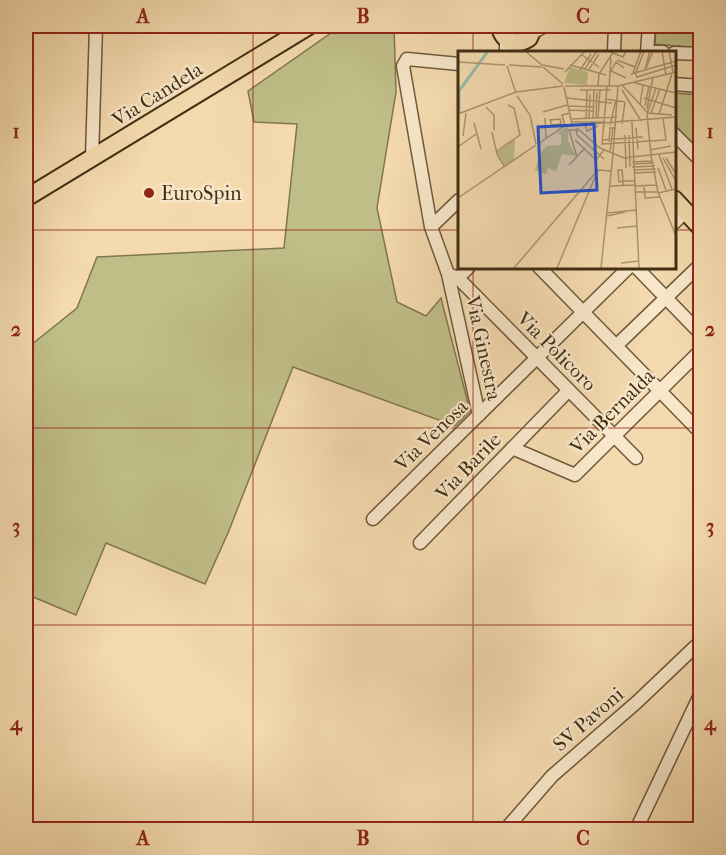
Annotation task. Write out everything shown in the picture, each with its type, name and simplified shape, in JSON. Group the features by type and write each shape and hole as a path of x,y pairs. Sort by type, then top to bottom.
{"main road":[{"name":"Via Candela","path":"26,198 309,26"},
{"path":"675,202 680,217 700,227"}],"street":[{"path":"92,158 96,26"},
{"path":"614,51 615,26"},
{"path":"647,51 649,26"},
{"path":"675,53 700,54"},
{"name":"Via Ginestra","path":"458,64 407,59 403,66 431,227 453,276 479,416"},
{"path":"675,84 700,86"},
{"path":"675,135 700,160"},
{"path":"431,227 458,201"},
{"path":"617,345 700,265"},
{"path":"453,276 468,268"},
{"name":"Via Venosa","path":"373,519 628,268"},
{"path":"637,268 700,333"},
{"path":"547,269 583,312 700,429"},
{"name":"Via Policoro","path":"453,276 636,458"},
{"name":"Via Bernalda","path":"512,448 575,475 700,351"},
{"name":"Via Barile","path":"420,543 569,390"},
{"name":"SV Pavoni","path":"505,830 552,776 637,702 700,642"},
{"path":"636,830 700,695"}],"shaded area":[{"path":"341,26 394,26 396,92 377,208 397,302 426,316 441,298 470,411 455,426 293,367 228,533 205,584 106,543 76,615 26,594 26,349 77,308 97,257 284,248 297,124 254,122 248,91"},
{"path":"656,26 700,28 700,48 655,44"},
{"path":"675,93 700,95 700,152 675,125"}],"place":[{"name":"EuroSpin","path":"149,193"}]}
